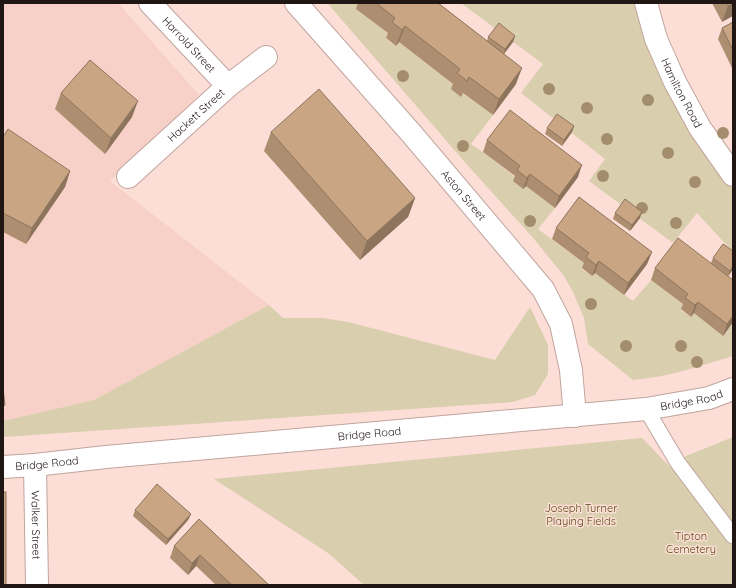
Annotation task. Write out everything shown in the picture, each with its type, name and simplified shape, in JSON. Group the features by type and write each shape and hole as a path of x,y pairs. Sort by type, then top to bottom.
{"street":[{"name":"Harrold Street","path":"150,3 228,86"},
{"name":"Aston Street","path":"296,3 411,133 543,289 561,324 571,370 575,416"},
{"name":"Hamilton Road","path":"646,3 656,39 675,82 700,128 733,175"},
{"name":"Hackett Street","path":"128,177 228,86 266,57"},
{"name":"Bridge Road","path":"3,467 646,409 709,398 733,389"},
{"name":"Walker Street","path":"35,465 37,585"}],"lane":[{"path":"646,409 678,463 733,536"}],"shaded area":[{"path":"3,3 118,3 199,95 110,181 269,305 94,400 3,421"}],"green space":[{"path":"332,3 361,3 357,9 389,34 386,39 396,46 399,42 454,85 461,96 463,93 493,115 471,144 555,208 538,229 585,264 582,269 592,276 595,273 633,301 651,280 684,305 681,310 691,317 694,313 723,336 733,322 733,356 671,374 633,380 588,344 584,318 573,292 564,276 534,239 463,160 329,5"},
{"path":"461,3 636,3 707,153 733,190 733,252 697,213 673,243 589,181 605,159 521,93 543,64"},
{"path":"269,305 283,318 323,318 348,322 495,360 530,307 548,345 548,374 535,395 513,402 3,437 3,421 94,400"},
{"name":"Joseph Turner Playing Fields","path":"733,437 733,585 364,585 328,553 214,479 642,438 671,468 686,456"}],"building":[{"path":"376,3 438,3 522,68 499,99 469,77 467,81 457,73 460,69 405,26 402,30 392,22 395,18"},
{"path":"726,3 733,3 728,6"},
{"path":"733,22 733,50 722,28"},
{"path":"499,23 515,36 505,49 488,37"},
{"path":"90,60 138,101 111,138 61,93"},
{"path":"319,89 415,198 367,241 271,132"},
{"path":"510,110 582,165 559,196 530,174 527,178 517,170 520,166 487,140"},
{"path":"557,114 574,126 564,140 547,128"},
{"path":"8,129 70,171 32,228 3,213 3,137"},
{"path":"579,197 652,252 628,283 599,261 596,265 586,257 589,253 556,228"},
{"path":"625,199 642,212 632,225 615,213"},
{"path":"678,238 733,280 733,316 727,324 698,302 695,305 685,298 688,294 655,268"},
{"path":"723,244 733,251 733,266 730,271 713,258"},
{"path":"3,388 5,405 3,406"},
{"path":"157,484 191,514 168,539 135,510"},
{"path":"3,492 6,492 6,585 3,585"},
{"path":"199,519 269,585 232,585 200,555 192,563 174,546"}],"park label":[{"name":"Tipton Cemetery","path":"691,542"}]}
